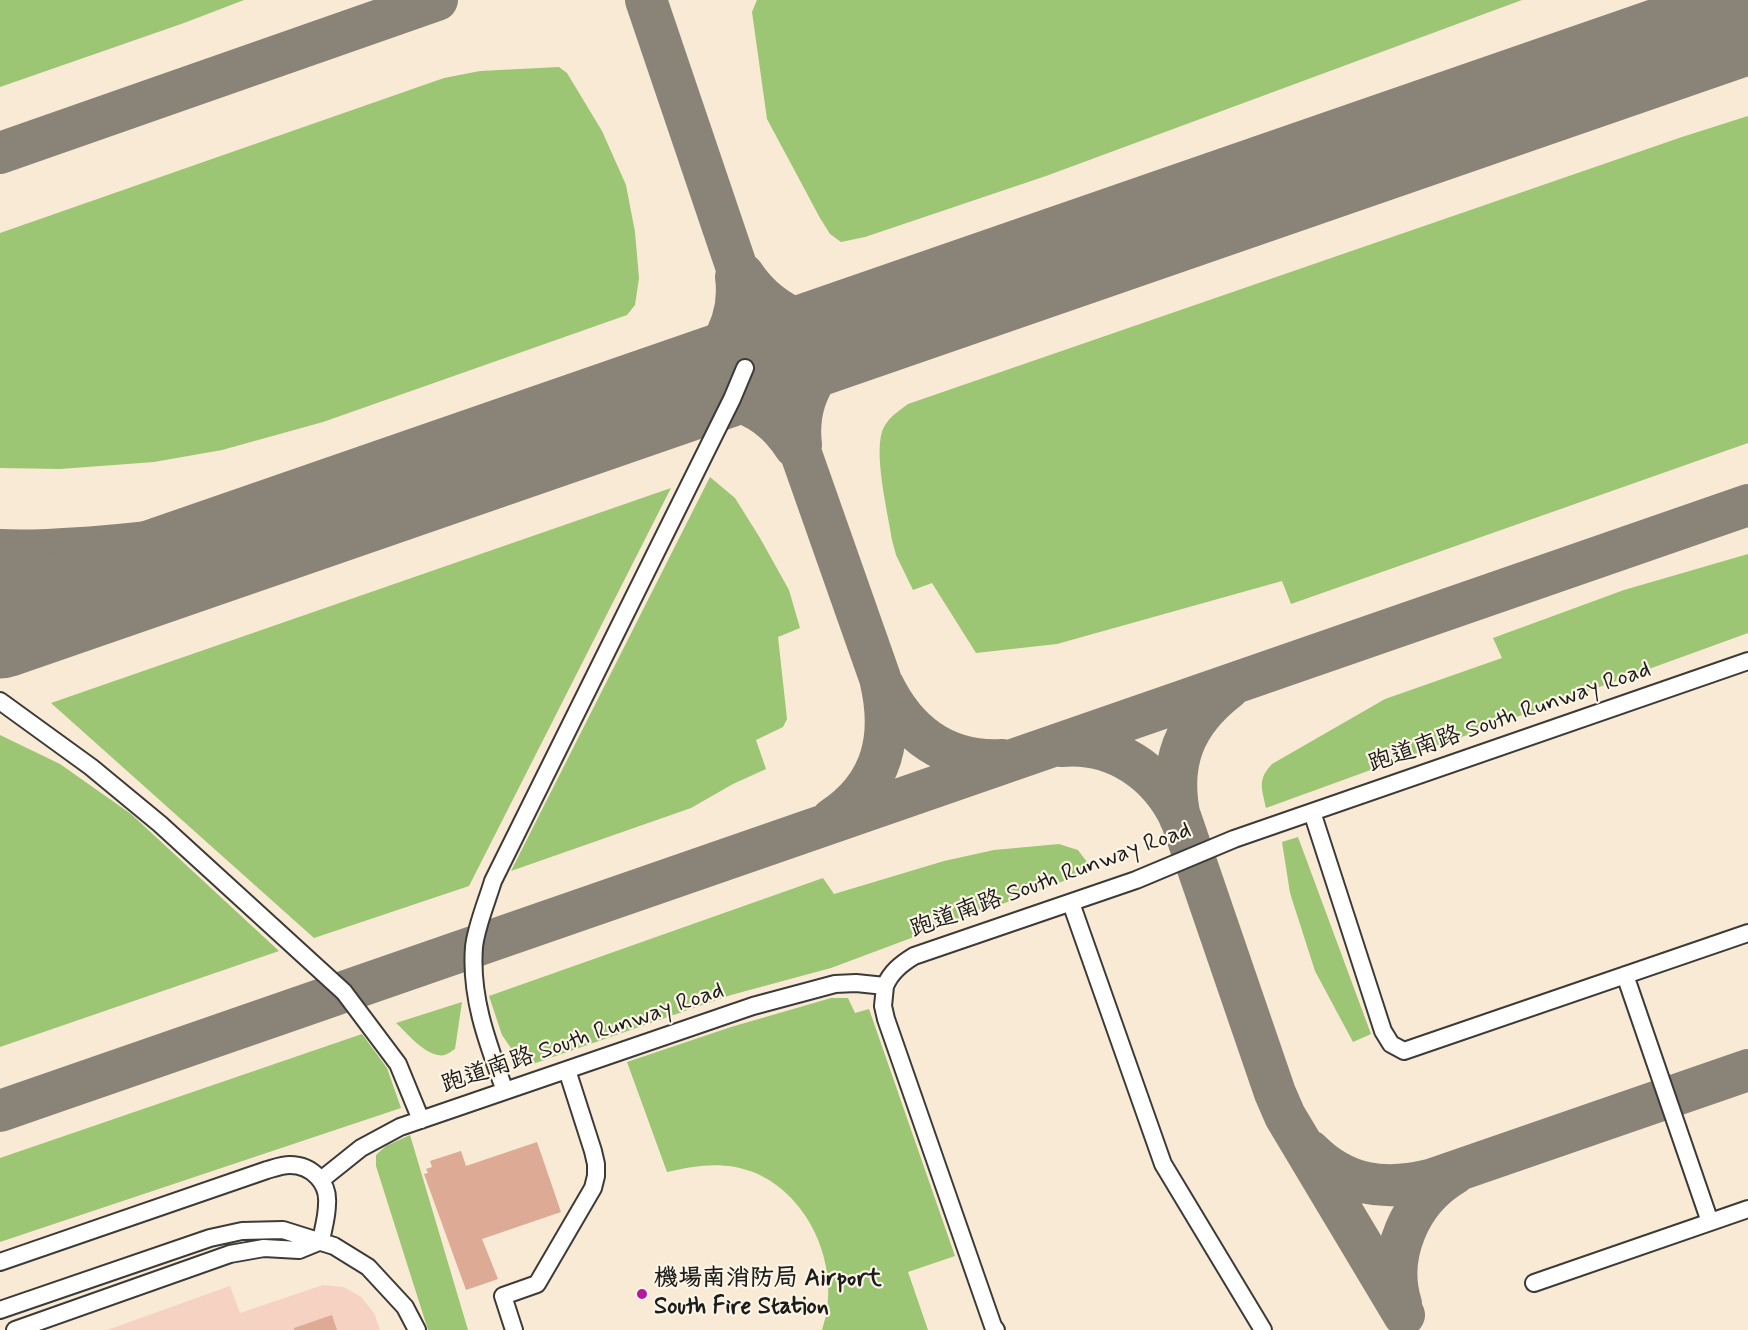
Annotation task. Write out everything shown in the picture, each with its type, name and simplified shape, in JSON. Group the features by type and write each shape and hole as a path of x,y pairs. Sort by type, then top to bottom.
{"lane":[{"path":"505,1091 486,1038 476,997 474,946 493,880 732,399 745,368"},
{"name":"跑道南路 South Runway Road","path":"321,1180 361,1148 381,1136 421,1120 724,1015 835,984 856,983 885,986 896,968 914,956 1151,874 1234,839 1748,661"},
{"path":"0,700 91,767 160,824 344,992 398,1064 421,1120"},
{"path":"1312,812 1383,1031 1391,1044 1404,1051 1748,933"},
{"path":"1071,903 1163,1164 1263,1330"},
{"path":"1625,975 1710,1222"},
{"path":"885,986 883,1006 886,1019 996,1330"},
{"path":"514,1330 502,1296 537,1284 587,1199 596,1176 593,1151 567,1070"},
{"path":"0,1262 278,1167 299,1166 315,1174 326,1188 328,1203 321,1241"},
{"path":"1534,1283 1748,1209"},
{"path":"0,1310 226,1234 260,1229 283,1230 334,1246 368,1267 405,1307 417,1330"},
{"path":"15,1330 230,1254 264,1248 299,1250 321,1241"}],"shaded area":[{"path":"323,1285 344,1287 361,1297 374,1313 380,1330 107,1330 230,1286 240,1313"}],"green space":[{"path":"0,0 244,0 0,87"},
{"path":"757,0 1522,0 1046,176 865,237 841,242 830,234 820,218 767,119 752,12"},
{"path":"559,67 567,73 602,131 626,185 635,232 639,278 635,305 627,315 323,422 222,450 154,462 60,469 0,468 0,233 444,78 480,71"},
{"path":"1748,116 1748,443 1291,604 1282,581 1057,644 976,653 932,583 913,590 896,555 892,540 880,465 881,437 884,427 908,404"},
{"path":"710,477 735,498 760,538 789,590 800,628 778,637 787,719 783,727 756,740 766,769 733,784 691,808 511,871"},
{"path":"671,488 469,886 314,938 51,703"},
{"path":"1748,554 1748,633 1266,808 1262,780 1272,764 1385,699 1502,658 1493,638 1624,590"},
{"path":"0,735 60,764 131,814 279,951 0,1047"},
{"path":"1298,837 1371,1034 1353,1042 1315,971 1290,893 1282,842"},
{"path":"1059,844 1078,850 1093,870 831,968 731,995 524,1067 502,1035 489,996 823,878 834,894 944,861 994,850"},
{"path":"831,998 848,998 855,1013 869,1009 955,1256 908,1272 928,1330 822,1330 827,1307 828,1284 825,1260 817,1237 806,1217 791,1198 773,1183 753,1172 731,1166 710,1165 667,1172 627,1062 731,1027"},
{"path":"462,1002 455,1049 445,1055 426,1050 396,1023"},
{"path":"362,1034 387,1068 401,1108 0,1242 0,1158"},
{"path":"410,1135 468,1330 428,1330 376,1166 376,1155 386,1146"}],"building":[{"path":"537,1142 561,1212 482,1239 498,1279 466,1290 424,1174 428,1173 426,1169 432,1167 430,1161 461,1151 466,1166"},
{"path":"332,1315 337,1330 294,1330 294,1328"}],"taxiway":[{"path":"0,153 437,0"},
{"path":"646,0 768,360 880,678 886,719 881,757 863,791 850,806 832,819"},
{"path":"1513,102 1706,0"},
{"path":"743,274 764,299 777,309 806,323 839,329 866,326 883,320"},
{"path":"660,397 693,378 719,349 734,315 737,296 736,277"},
{"path":"801,445 800,424 803,405 819,372 845,346 878,323"},
{"path":"653,400 695,396 733,400 766,415 795,447"},
{"path":"0,1111 1748,505"},
{"path":"0,550 24,551 151,542 314,518"},
{"path":"883,685 904,718 930,742 946,751 963,756 982,760 1002,760"},
{"path":"1180,818 1176,779 1183,746 1200,716 1228,689"},
{"path":"1061,746 1099,749 1133,763 1147,774 1172,802 1181,819 1275,1093 1285,1116 1404,1315"},
{"path":"1310,1151 1337,1172 1366,1183 1397,1185 1430,1180 1748,1070"},
{"path":"1401,1304 1397,1285 1397,1267 1405,1230 1425,1198 1454,1174"}],"runway":[{"path":"0,626 1748,21"}],"place":[{"name":"機場南消防局 Airport South Fire Station","path":"642,1294"}]}
